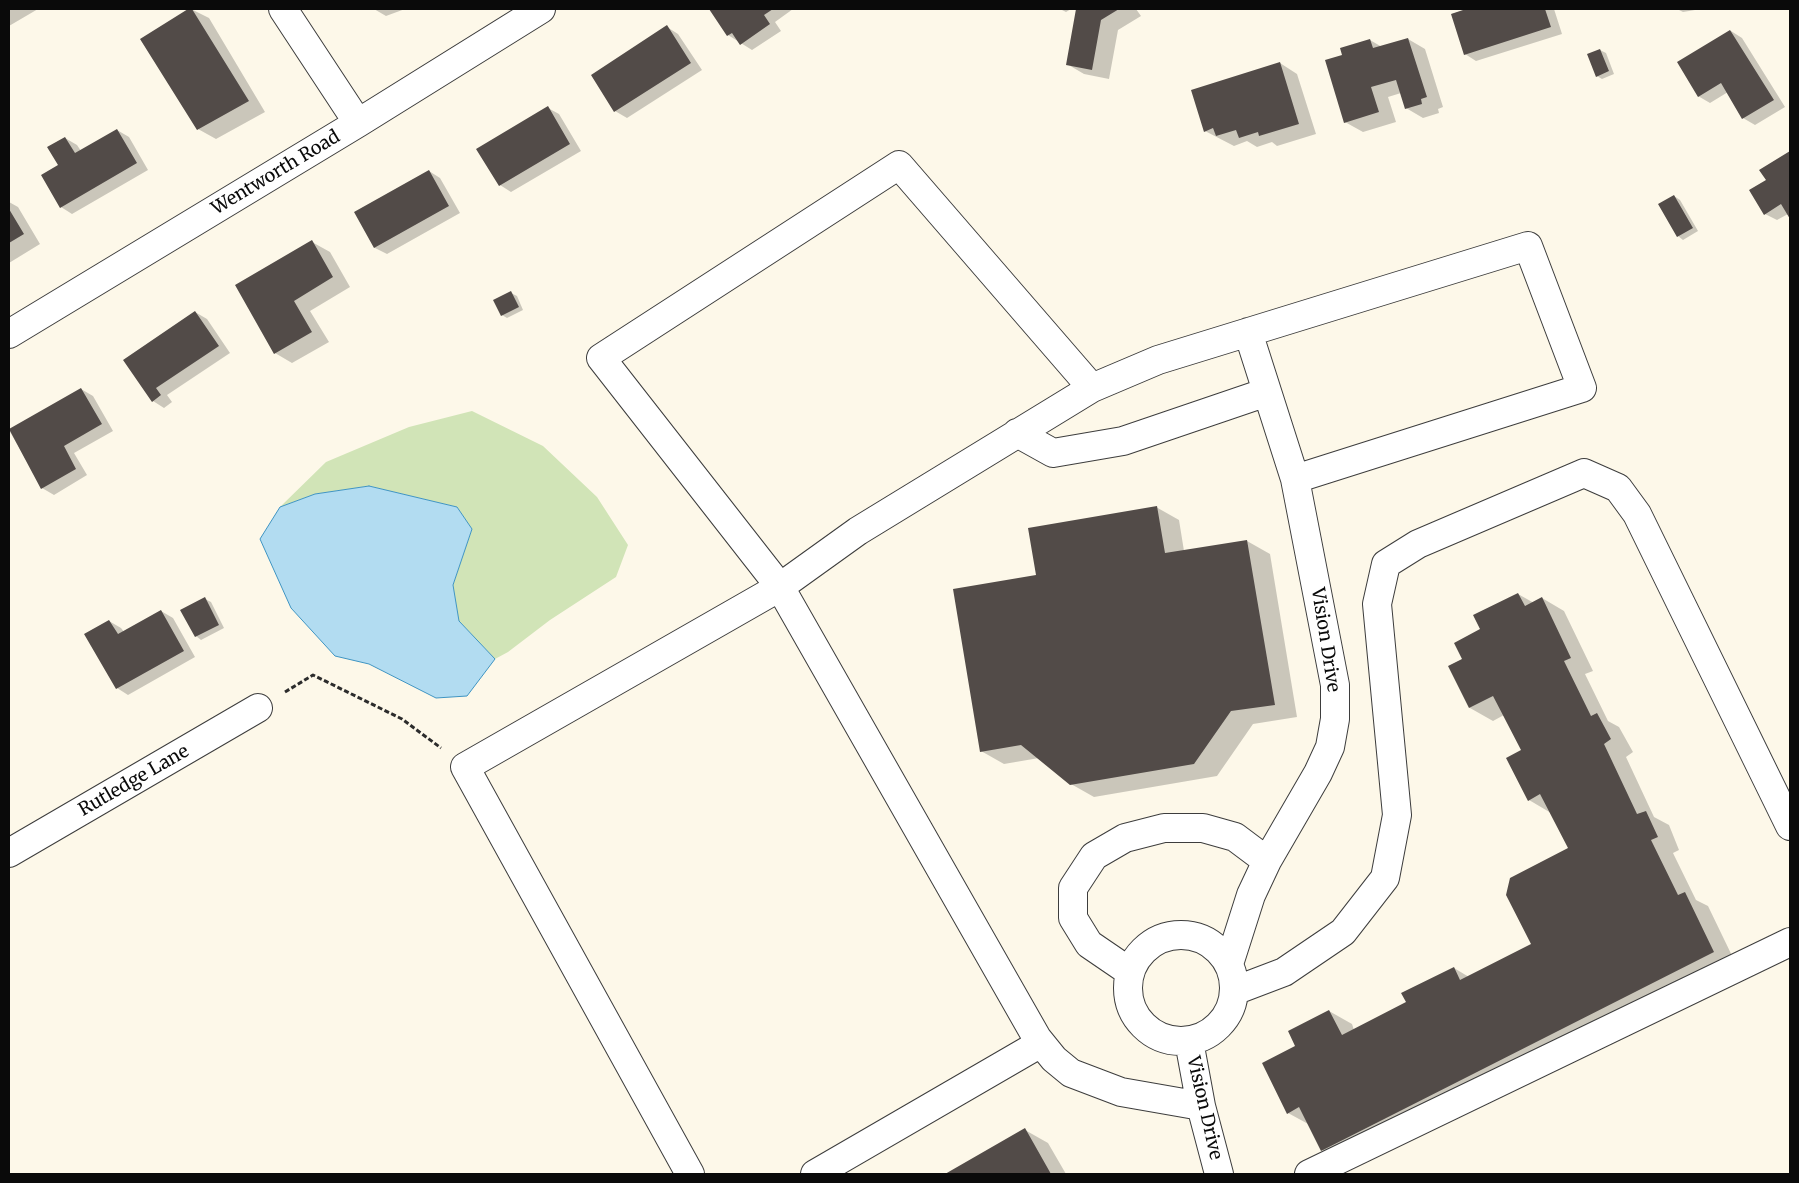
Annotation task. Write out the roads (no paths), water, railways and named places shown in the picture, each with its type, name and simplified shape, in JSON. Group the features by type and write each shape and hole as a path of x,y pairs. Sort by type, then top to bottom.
{"street":[{"path":"283,9 358,124"},
{"name":"Wentworth Road","path":"9,334 358,124 542,9"},
{"path":"1092,388 899,165 601,358 780,587 1041,1043 1054,1059 1071,1073 1097,1084 1121,1092 1201,1106"},
{"path":"690,1174 465,767 780,587 858,531 1092,388 1158,360 1528,246 1582,388 1295,479"},
{"name":"Vision Drive","path":"1229,964 1251,895 1267,861 1318,773 1330,747 1335,719 1335,685 1295,479 1248,332"},
{"path":"1017,433 1053,453 1115,442 1267,392"},
{"path":"1234,991 1284,972 1343,932 1385,878 1397,816 1376,604 1386,564 1418,544 1584,473 1618,488 1637,514 1790,826"},
{"name":"Rutledge Lane","path":"9,853 258,708"},
{"path":"1130,972 1089,944 1073,918 1073,888 1094,856 1124,838 1164,828 1203,828 1235,837 1267,861"},
{"name":"Vision Drive","path":"1186,934 1204,939 1218,949 1229,964 1234,980 1234,991 1229,1013 1219,1026 1205,1036 1189,1041 1171,1040 1154,1034 1140,1023 1131,1008 1127,990 1130,972 1138,956 1152,943 1168,936 1186,934"},
{"path":"1309,1174 1790,942"},
{"name":"Vision Drive","path":"1189,1041 1201,1106 1225,1173"},
{"path":"815,1174 1041,1043"}],"water":[{"path":"369,486 457,507 472,529 453,585 459,621 495,659 467,696 436,698 369,664 335,656 291,608 260,539 280,507 315,494"}]}
